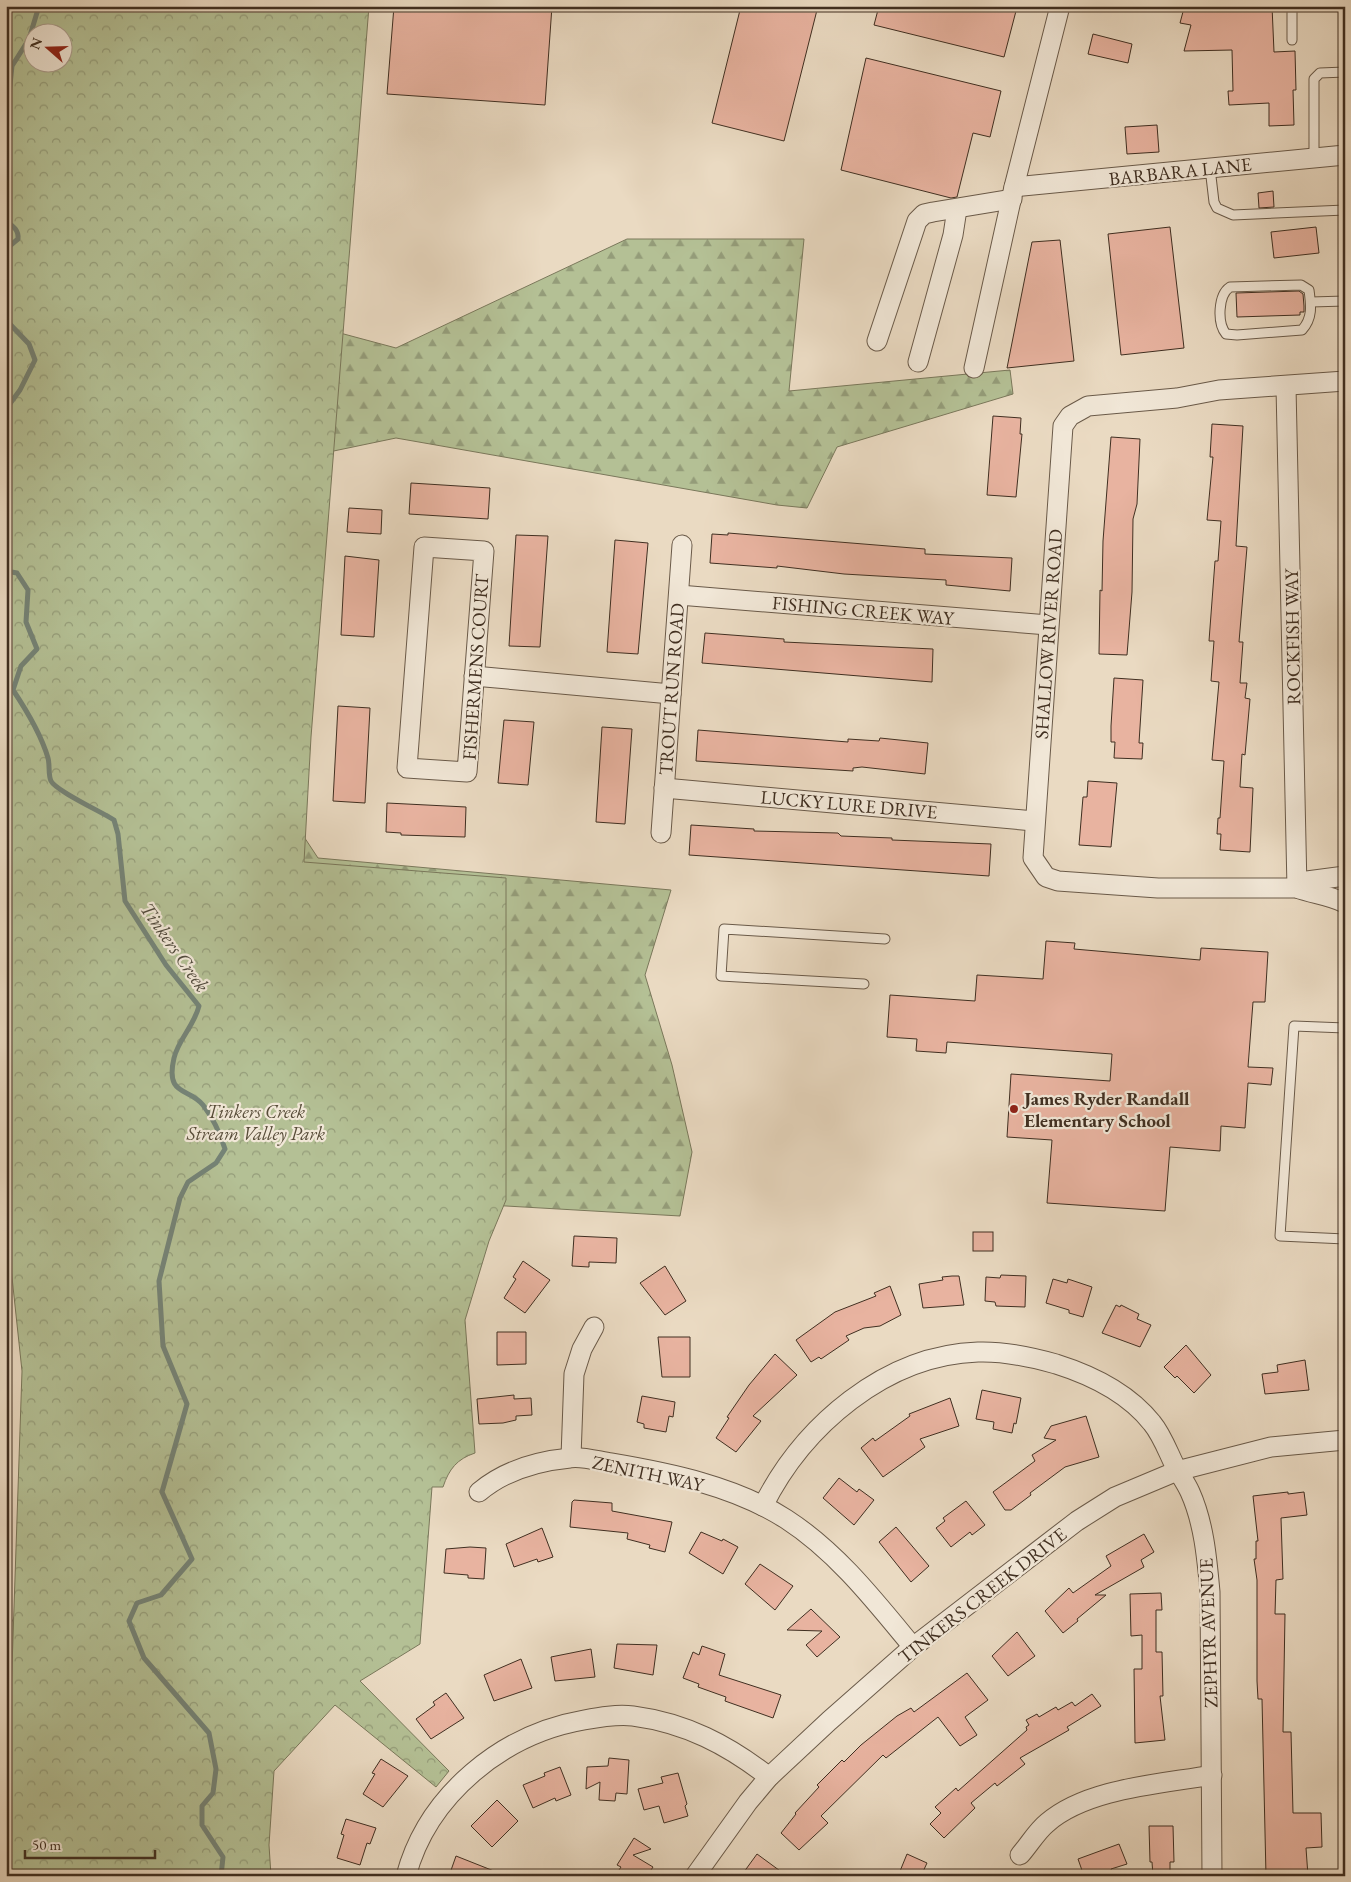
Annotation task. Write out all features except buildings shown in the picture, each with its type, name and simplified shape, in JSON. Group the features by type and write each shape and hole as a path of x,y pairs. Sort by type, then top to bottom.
{"street":[{"path":"974,368 1013,193 1060,6"},
{"name":"BARBARA LANE","path":"877,341 917,221 924,214 957,209 1013,193 1210,168 1345,155"},
{"path":"918,362 953,235 957,209"},
{"name":"SHALLOW RIVER ROAD","path":"1345,381 1219,390 1177,398 1088,406 1070,416 1063,426 1034,821 1033,858 1046,877 1058,881 1158,888 1297,888 1310,893 1332,896 1345,903"},
{"name":"ROCKFISH WAY","path":"1286,386 1297,888"},
{"name":"TROUT RUN ROAD","path":"660,833 682,545"},
{"name":"FISHERMENS COURT","path":"424,547 484,551 474,676 467,772 407,768 424,547"},
{"name":"FISHING CREEK WAY","path":"679,595 1048,625"},
{"path":"474,676 671,694"},
{"name":"LUCKY LURE DRIVE","path":"664,788 1034,821"},
{"name":"SHALLOW RIVER ROAD","path":"1297,888 1307,881 1345,876"},
{"path":"571,1457 574,1374 582,1349 594,1326"},
{"name":"ZEPHYR AVENUE","path":"763,1506 788,1464 823,1424 848,1402 878,1383 912,1367 957,1354 998,1352 1070,1368 1108,1387 1141,1411 1153,1424 1190,1491 1198,1513 1207,1562 1210,1592 1212,1876"},
{"name":"TINKERS CREEK DRIVE","path":"695,1876 769,1777 913,1647 1077,1521 1116,1497 1178,1471 1270,1447 1345,1440"},
{"name":"ZENITH WAY","path":"479,1492 508,1473 571,1457 657,1471 708,1485 763,1506 786,1519 831,1554 860,1584 913,1647"},
{"path":"406,1876 424,1833 448,1797 462,1781 495,1755 514,1744 555,1726 612,1716 632,1716 683,1727 725,1746 769,1777"},
{"path":"1020,1855 1047,1823 1086,1802 1124,1790 1212,1775"}],"lane":[{"path":"1292,6 1292,40"},
{"path":"1314,158 1314,79 1320,72 1345,72"},
{"path":"1210,168 1214,202 1217,208 1232,215 1345,210"},
{"path":"1301,285 1309,290 1311,302 1311,317 1302,330 1237,335 1226,334 1222,329 1221,301 1224,291 1230,287 1301,285"},
{"path":"1311,302 1345,301"},
{"path":"864,984 721,976 724,929 885,939"},
{"path":"1345,1028 1294,1026 1280,1236 1345,1239"}],"green space":[{"name":"Tinkers Creek Stream Valley Park","path":"6,6 254,6 258,311 396,348 627,239 804,239 789,391 1010,370 1013,394 837,447 807,508 777,505 396,438 324,453 275,793 318,858 671,890 645,975 672,1065 692,1152 680,1216 454,1203 6,1876 6,1635 36,1568 6,1101"},
{"name":"Tinkers Creek Stream Valley Park","path":"6,6 369,6 311,737 304,862 506,878 506,1200 489,1241 465,1320 475,1453 463,1458 454,1466 443,1487 432,1487 420,1644 360,1681 449,1771 436,1787 335,1705 274,1771 269,1845 271,1876 6,1876 6,1726 10,1726 22,1371 6,1221"}],"waterway":[{"name":"Tinkers Creek","path":"6,122 12,66 29,39 39,6"},
{"name":"Tinkers Creek","path":"6,221 18,233 18,239 6,249"},
{"name":"Tinkers Creek","path":"6,320 29,344 35,360 20,390 6,409"},
{"name":"Tinkers Creek","path":"6,571 17,573 28,590 26,622 37,649 21,666 13,690 42,740 48,758 51,781 70,796 114,820 118,834 125,901 166,965 199,1006 194,1020 176,1051 172,1070 173,1079 180,1089 203,1105 216,1126 225,1149 216,1163 188,1182 180,1198 159,1281 163,1346 187,1404 162,1492 192,1559 161,1595 137,1603 129,1621 144,1658 209,1733 216,1769 213,1793 202,1806 202,1825 223,1857 221,1876"}],"place":[{"name":"James Ryder Randall Elementary School","path":"1014,1109"}]}
